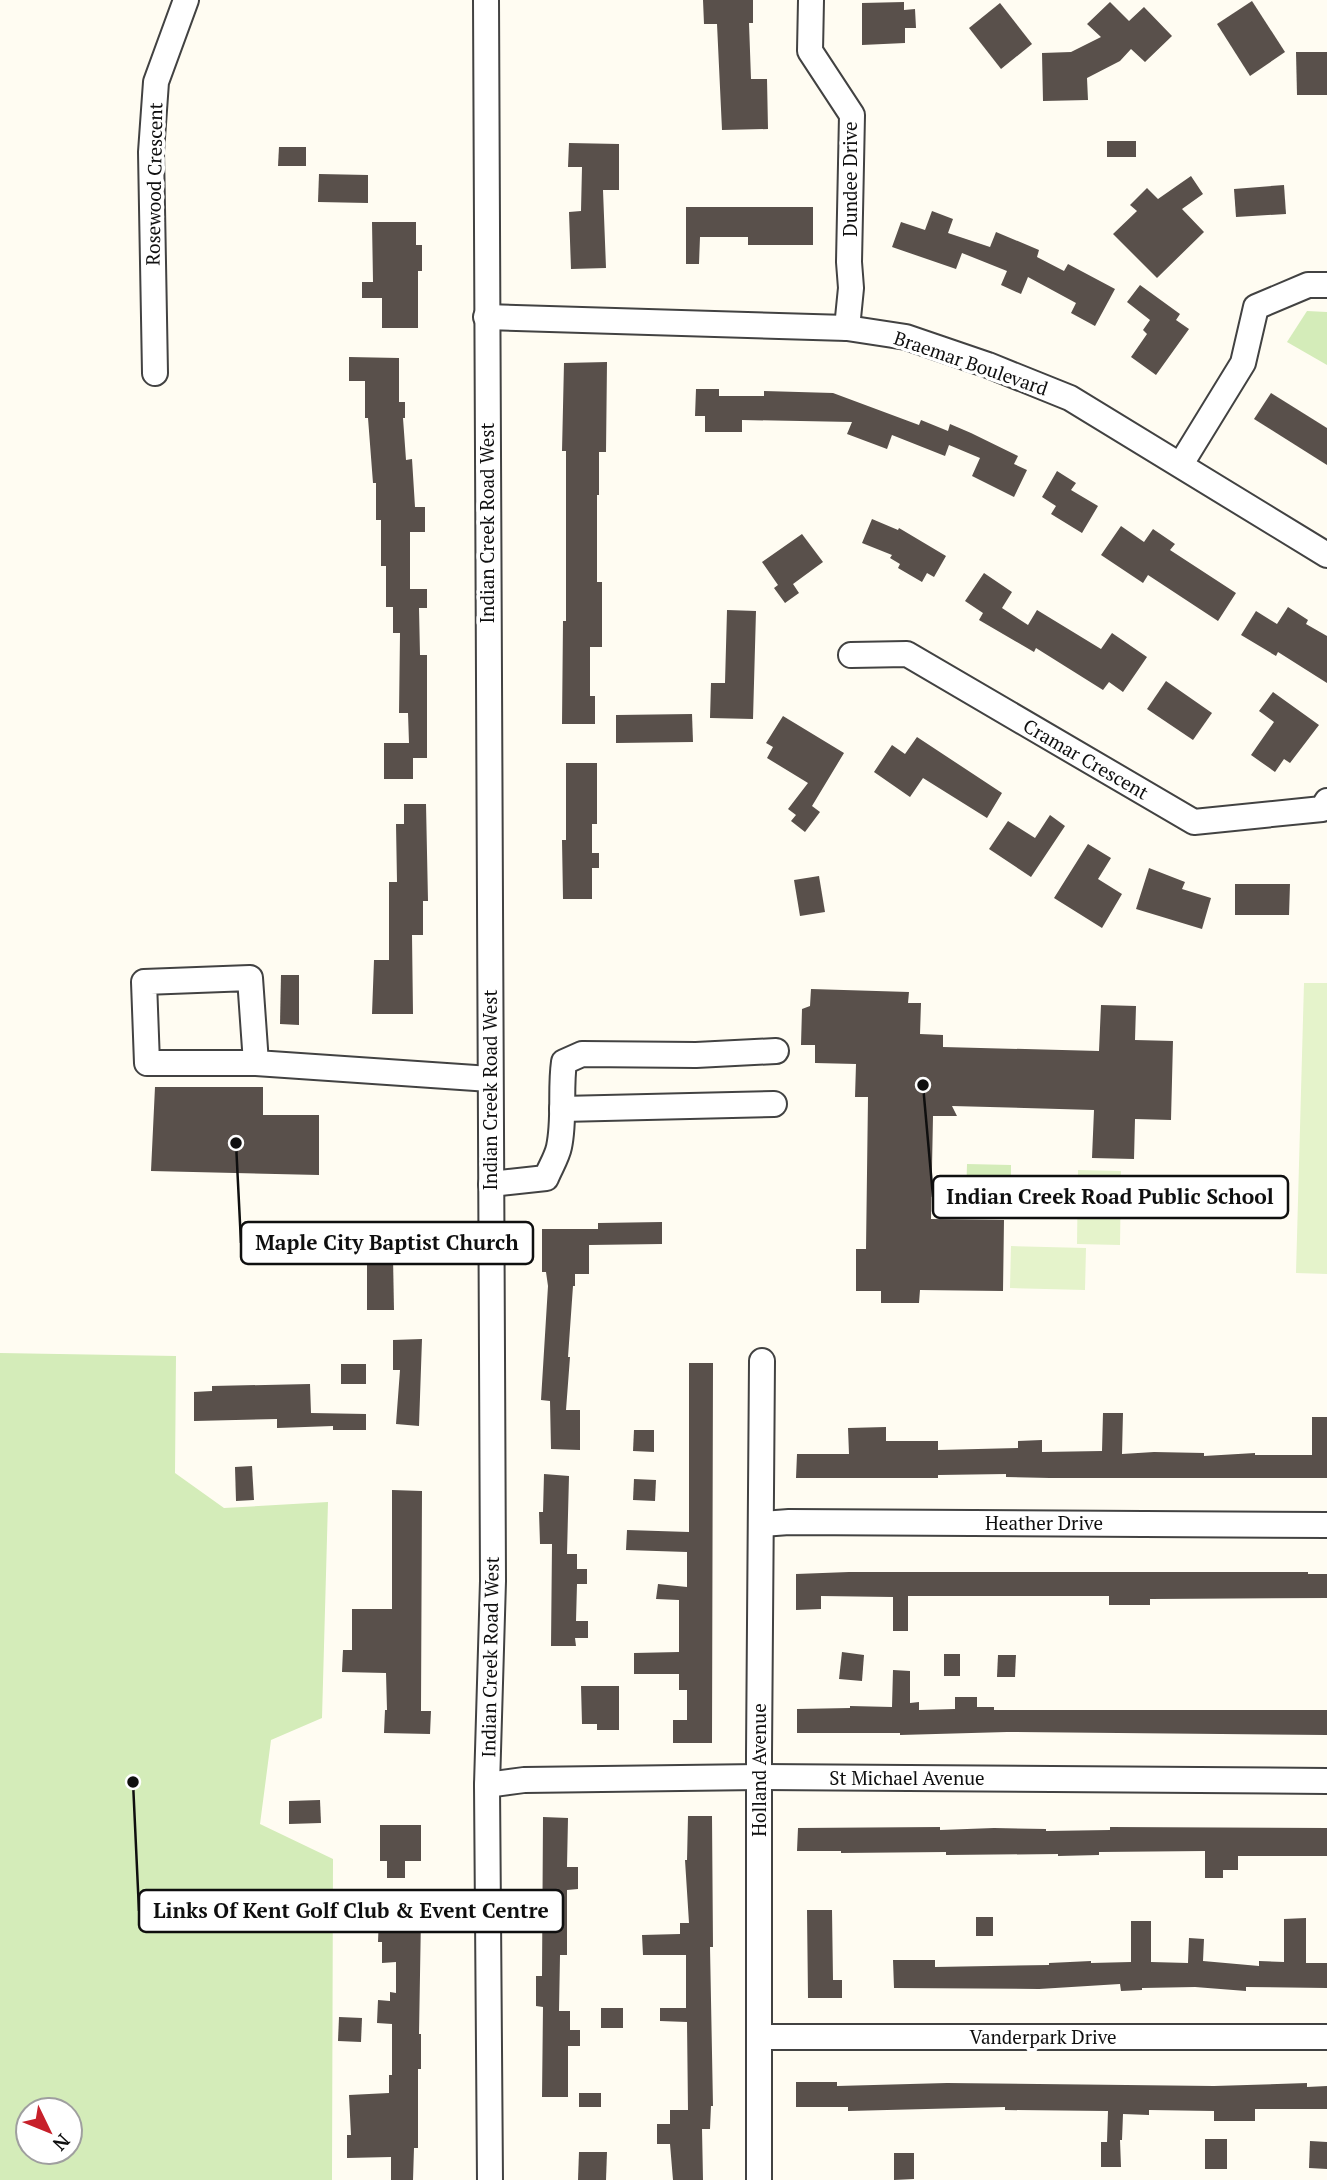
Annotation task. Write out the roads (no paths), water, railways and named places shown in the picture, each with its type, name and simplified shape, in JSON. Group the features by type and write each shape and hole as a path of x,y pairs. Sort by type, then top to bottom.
{"street":[{"name":"Rosewood Crescent","path":"155,373 151,152 156,82 186,0"},
{"name":"Indian Creek Road West","path":"486,0 493,1581 487,1785 490,2180"},
{"name":"Dundee Drive","path":"811,0 810,51 852,115 849,262 851,288 847,328"},
{"path":"1181,464 1243,363 1256,307 1308,285 1327,285"},
{"name":"Braemar Boulevard","path":"486,317 847,328 906,338 988,365 1070,398 1327,555"},
{"name":"Cramar Crescent","path":"851,655 907,654 1194,822 1322,809 1327,801"},
{"path":"256,1063 250,978 144,982 147,1063 256,1063 490,1080"},
{"path":"491,1184 546,1178 559,1148 562,1109 560,1087 564,1062 582,1054 696,1055 776,1051"},
{"path":"562,1109 774,1104"},
{"name":"Holland Avenue","path":"759,2180 762,1361"},
{"name":"Heather Drive","path":"762,1524 1327,1525"},
{"name":"St Michael Avenue","path":"487,1785 524,1780 759,1777 1327,1781"},
{"name":"Vanderpark Drive","path":"760,2037 1327,2037"}],"place":[{"name":"Indian Creek Road Public School","path":"923,1085"},
{"name":"Maple City Baptist Church","path":"236,1143"},
{"name":"Links Of Kent Golf Club & Event Centre","path":"133,1782"}]}
